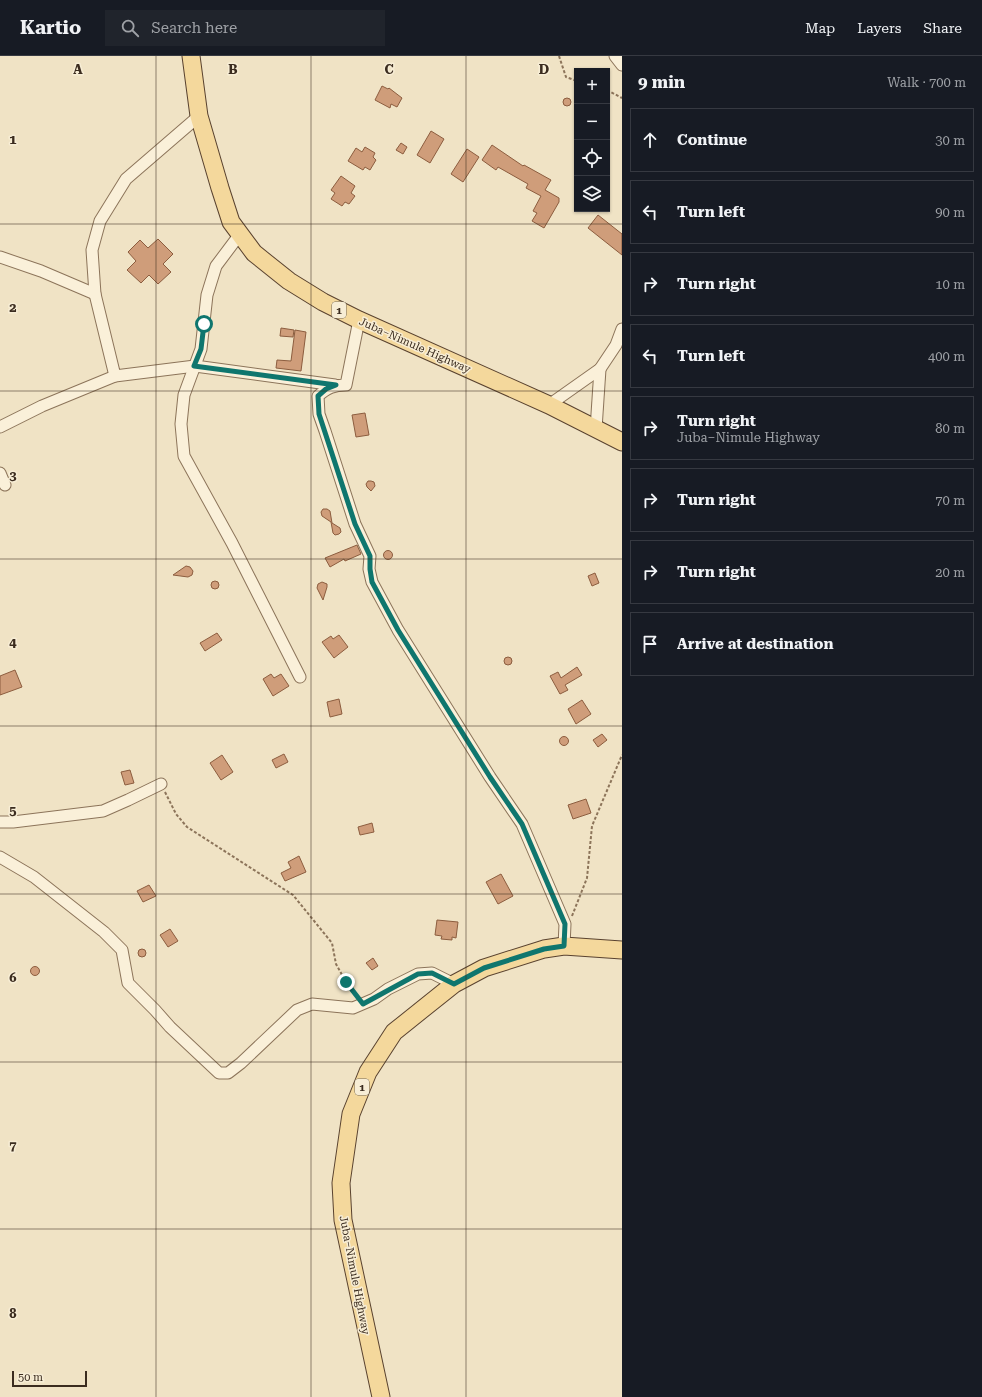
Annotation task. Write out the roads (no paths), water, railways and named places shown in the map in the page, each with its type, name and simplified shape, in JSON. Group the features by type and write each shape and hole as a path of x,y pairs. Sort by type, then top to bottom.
{"main road":[{"name":"Juba–Nimule Highway","path":"191,56 199,116 220,188 231,222 254,253 289,280 323,302 359,320 549,405 622,442"},
{"name":"Juba–Nimule Highway","path":"381,1397 342,1220 341,1183 351,1114 368,1072 394,1032 454,984 484,968 544,949 564,946 622,950"}],"street":[{"path":"615,56 622,65"},
{"path":"115,376 95,294 92,250 100,221 126,179 199,116"},
{"path":"240,234 216,266 207,295 201,349 184,396 181,424 184,456 232,543 300,678"},
{"path":"0,257 41,271 95,294"},
{"path":"0,427 42,406 115,376 194,366 336,385 346,384 359,320"},
{"path":"549,405 600,369 616,345 622,329"},
{"path":"596,429 600,369"},
{"path":"336,385 326,389 318,396 319,414 355,524 370,556 372,582 398,630 490,777 522,824 565,924 564,946"},
{"path":"0,473 5,485"},
{"path":"0,822 13,822 103,811 161,784"},
{"path":"0,857 34,877 74,907 118,945 122,950 128,983 170,1027 219,1073 228,1072 241,1063 297,1010 312,1004 353,1008 418,974 432,973 454,984"}]}
